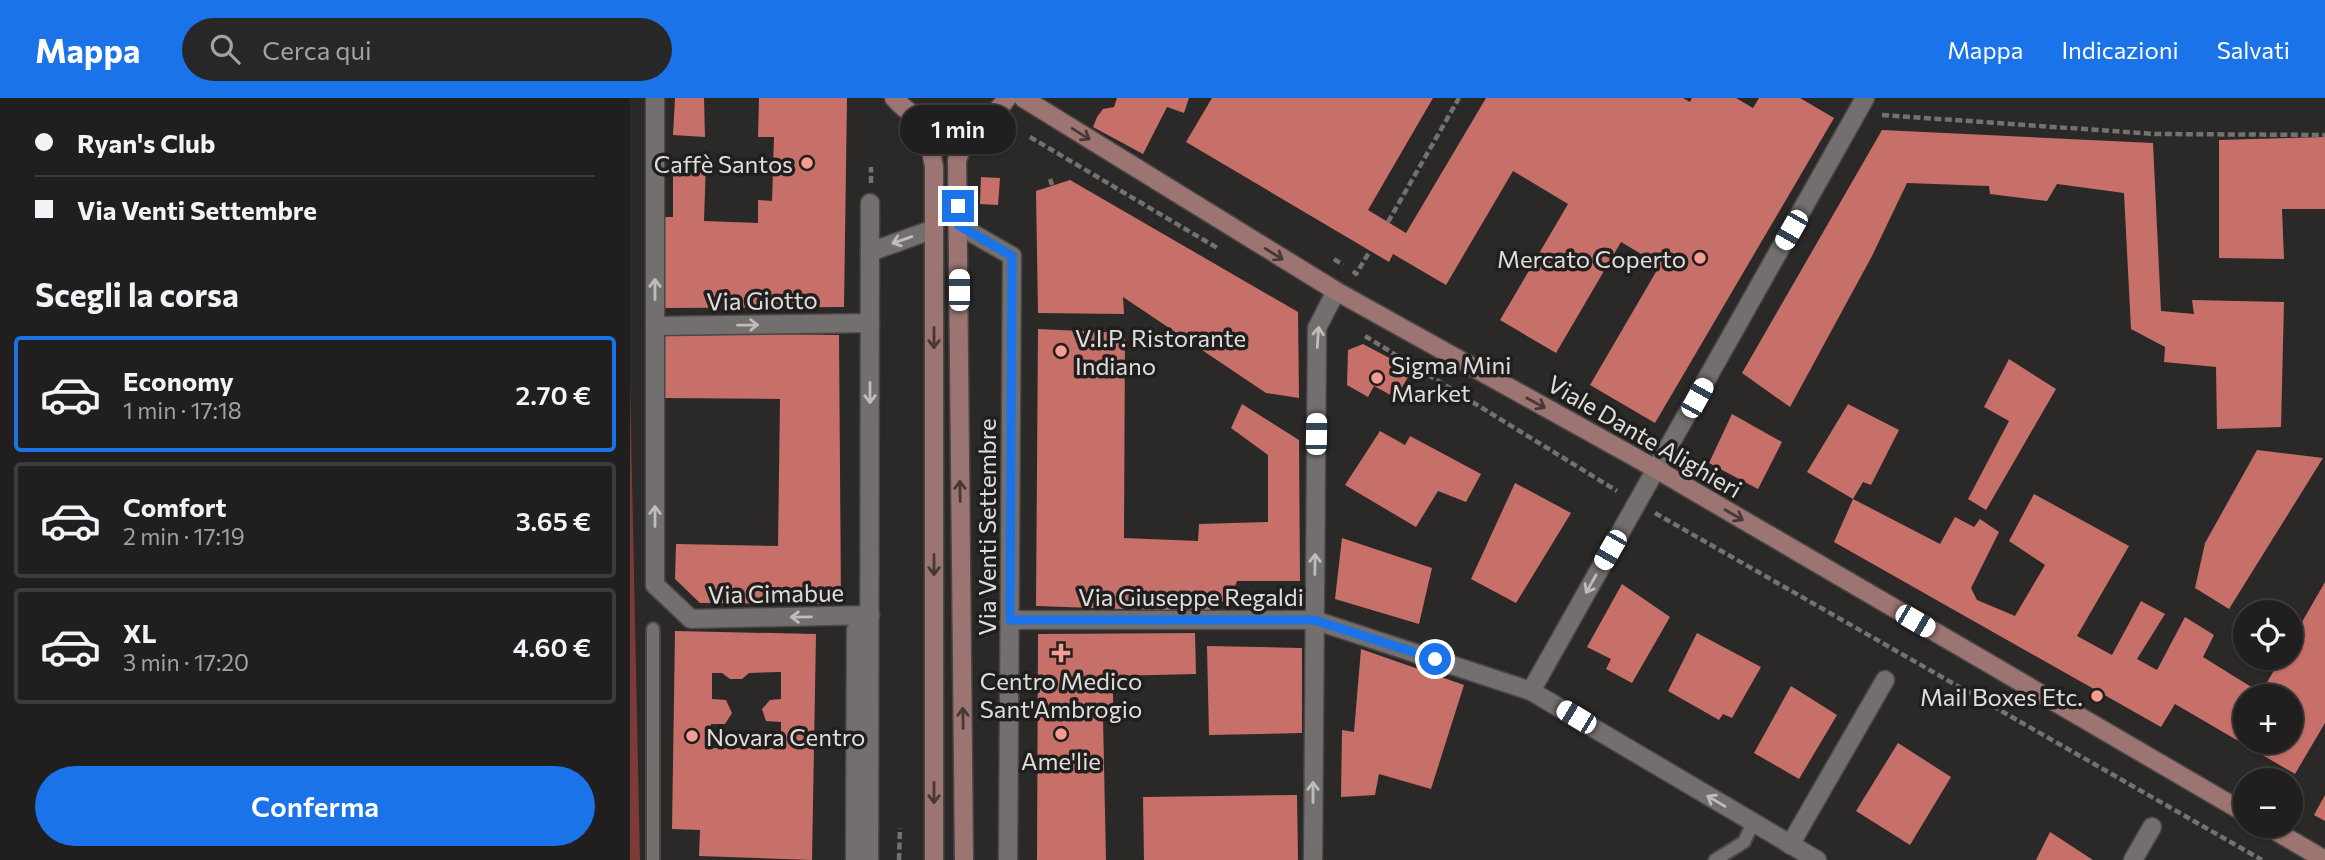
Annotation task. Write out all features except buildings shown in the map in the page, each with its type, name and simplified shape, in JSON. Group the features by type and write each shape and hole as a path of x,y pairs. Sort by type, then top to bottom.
{"main road":[{"path":"894,98 907,113 941,127 971,125 989,116 1007,98"},
{"name":"Viale Dante Alighieri","path":"1023,98 1336,291 1656,469 2233,806"},
{"path":"926,123 934,167 934,860"},
{"name":"Via Venti Settembre","path":"964,860 957,160 971,125"},
{"path":"2287,838 2325,860"}],"street":[{"path":"655,98 655,326"},
{"path":"1531,691 1865,98"},
{"path":"869,860 870,203"},
{"name":"Via Venti Settembre","path":"958,225 1012,256 1008,860"},
{"path":"870,252 934,229"},
{"path":"1312,860 1317,328 1336,291"},
{"name":"Via Giotto","path":"655,326 870,323"},
{"name":"Via Cimabue","path":"655,326 655,585 691,619 870,615"},
{"path":"855,860 856,630 870,615"},
{"name":"Via Giuseppe Regaldi","path":"1010,620 1314,620 1531,691 1817,860"},
{"path":"1790,845 1885,680"},
{"path":"2133,860 2152,827"}],"lane":[{"path":"653,629 653,860"},
{"path":"1715,860 1745,842 1753,823"}],"path":[{"path":"1388,222 1460,98"},
{"path":"1885,115 2155,134 2325,135"},
{"path":"1334,259 1356,274 1370,251"},
{"path":"1658,515 2262,860"},
{"path":"899,860 900,828"}],"shaded area":[{"path":"630,383 640,860 630,860"}],"place":[{"name":"Caffè Santos","path":"807,163"},
{"name":"Mercato Coperto","path":"1700,258"},
{"name":"V.I.P. Ristorante Indiano","path":"1061,351"},
{"name":"Sigma Mini Market","path":"1377,378"},
{"name":"Centro Medico Sant'Ambrogio","path":"1061,653"},
{"name":"Mail Boxes Etc.","path":"2097,696"},
{"name":"Ame'lie","path":"1061,734"},
{"name":"Novara Centro","path":"692,736"}],"route":[{"path":"958,206 958,225 1012,256 1010,620 1314,620 1435,659"}]}
